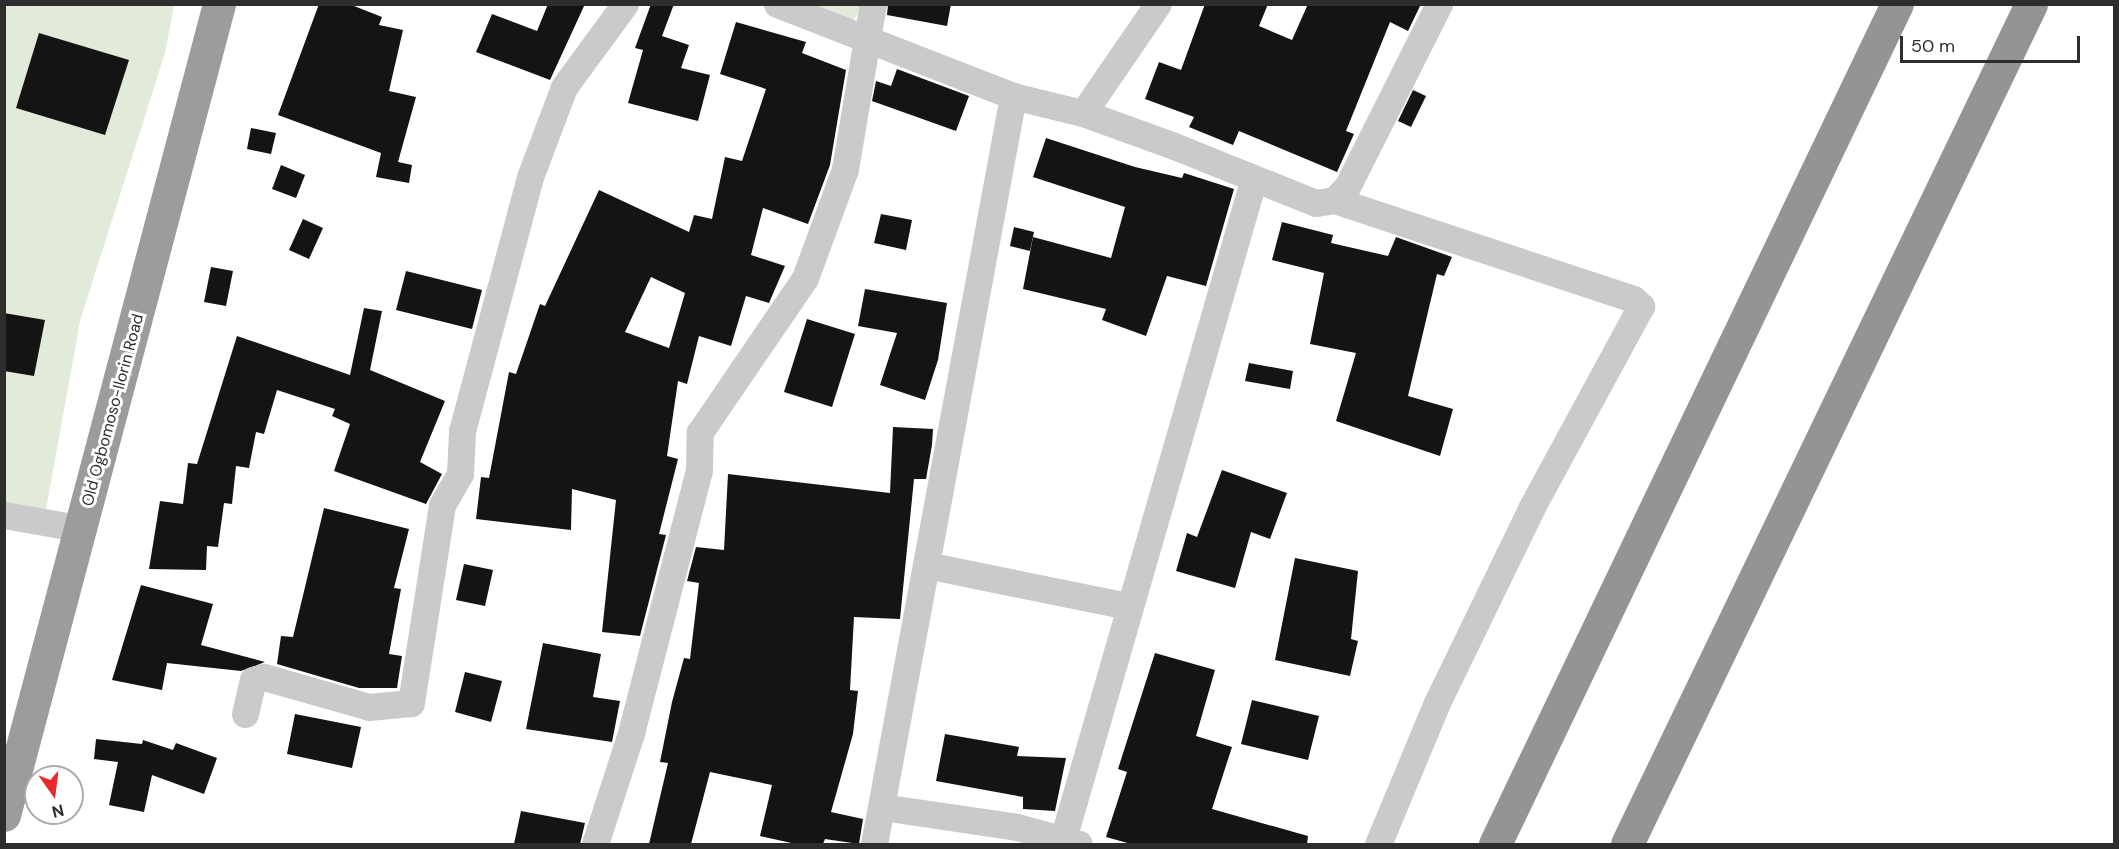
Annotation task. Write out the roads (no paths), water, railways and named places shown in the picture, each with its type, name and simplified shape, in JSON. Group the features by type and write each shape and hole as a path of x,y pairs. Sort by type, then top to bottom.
{"highway":[{"name":"Old Ogbomoso-Ilorin Road","path":"4,815 82,529 219,4"},
{"path":"1495,844 1897,4"},
{"path":"1627,844 2031,4"}],"street":[{"path":"245,714 253,680 264,677 369,707 411,703 442,505 460,474 462,431 530,177 564,87 625,4"},
{"path":"777,4 1013,96 1083,113 1296,199 1334,200 1633,299 1641,306 1532,507 1436,705 1378,844"},
{"path":"595,844 632,733 696,482 700,432 805,278 845,169 873,4"},
{"path":"1083,113 1158,4"},
{"path":"1334,200 1347,187 1439,4"},
{"path":"874,844 1013,96"},
{"path":"882,807 1071,842 1128,606 1253,181"},
{"path":"4,515 82,529"},
{"path":"926,565 1128,606"}]}
